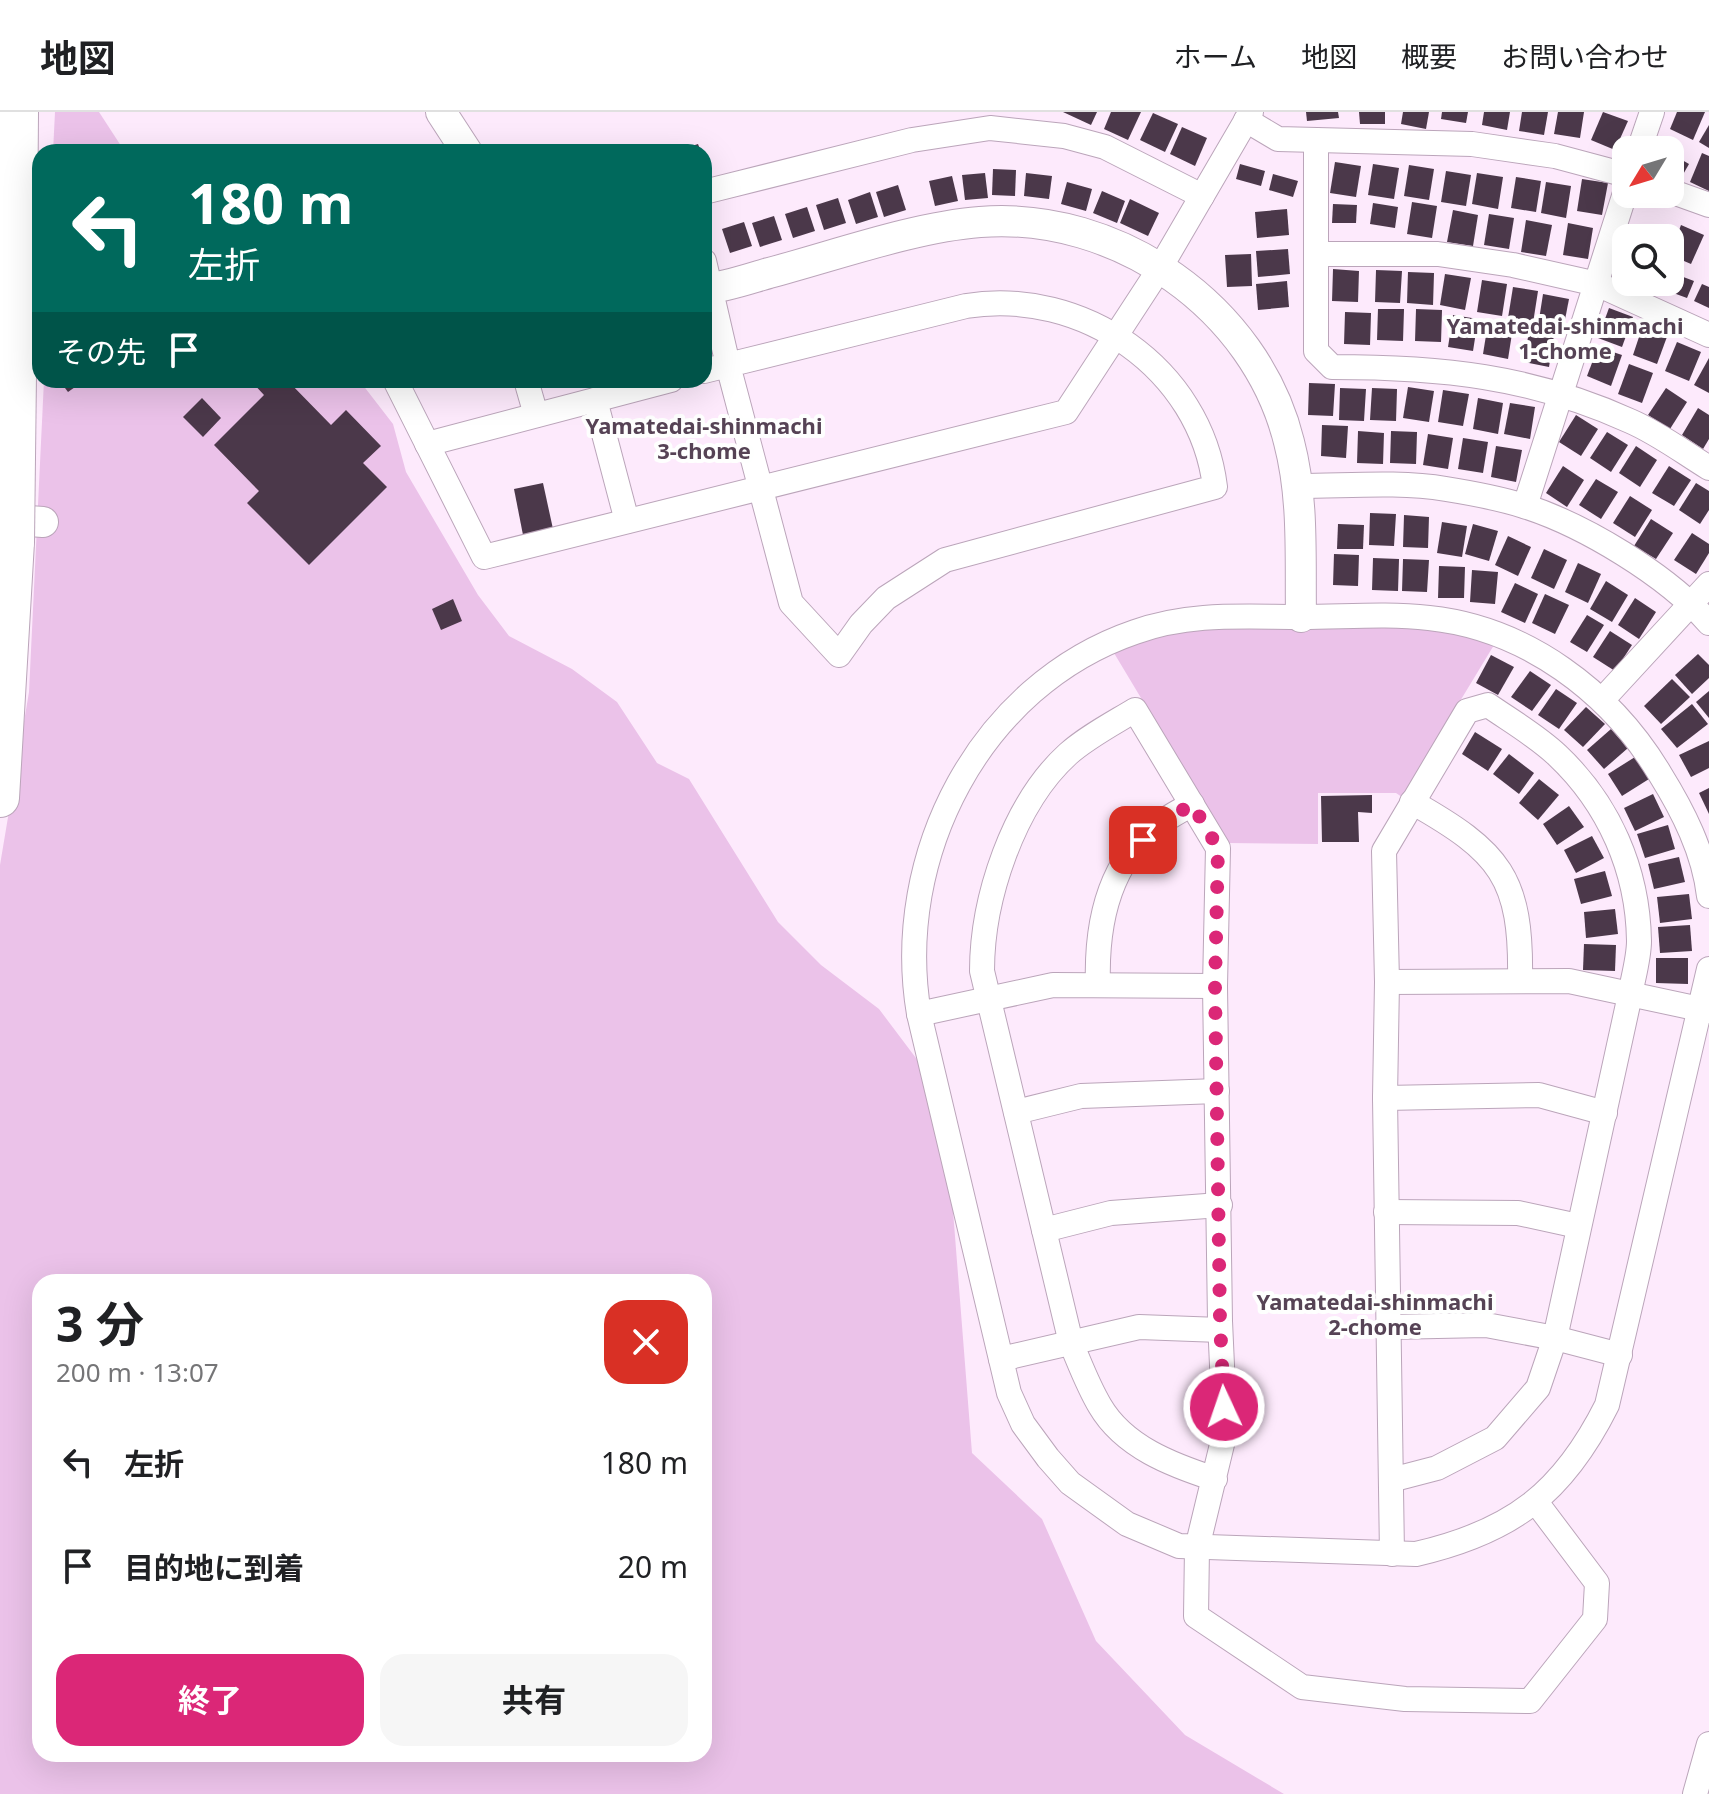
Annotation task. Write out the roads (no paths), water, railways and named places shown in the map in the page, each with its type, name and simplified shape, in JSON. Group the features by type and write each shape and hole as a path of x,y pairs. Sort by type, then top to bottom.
{"main road":[{"path":"0,798 19,528 19,112"}],"street":[{"path":"441,112 462,144"},
{"path":"1644,136 1652,112"},
{"path":"399,388 484,557 1066,412 1160,268 1248,116 1278,139 1472,144 1555,156 1612,171"},
{"path":"712,190 912,140 990,128 1064,136 1105,147 1202,196"},
{"path":"1316,140 1316,351 1332,367 1410,367 1486,376 1561,394 1633,421 1709,468"},
{"path":"1684,196 1709,205"},
{"path":"1525,506 1620,208"},
{"path":"712,278 932,230 979,222 1023,221 1068,227 1114,243 1160,268 1195,293 1226,323 1272,394 1289,439 1299,486 1301,617"},
{"path":"1318,254 1438,254 1513,265 1597,284 1709,335"},
{"path":"712,332 716,368 760,487 791,603 839,655 861,624 886,598 945,560 1215,487 1212,462 1202,433 1164,376 1137,350 1100,326 1043,309 991,302 716,368"},
{"path":"528,388 536,415"},
{"path":"427,444 641,388"},
{"path":"595,400 627,521"},
{"path":"1299,486 1443,488 1525,506 1582,531 1639,564 1692,603 1709,623"},
{"path":"1603,699 1709,584"},
{"path":"1709,896 1707,880 1684,814 1641,741 1603,699 1562,667 1516,642 1478,628 1430,618 1238,615 1183,619 1136,631 1100,646 1026,695 993,730 952,795 926,869 916,909 913,945 919,1014 1009,1393 1023,1424 1070,1483 1127,1524 1179,1546 1416,1554 1439,1549 1515,1518 1536,1502 1567,1469 1592,1435 1607,1405 1705,1010 1709,969"},
{"path":"1391,1480 1437,1468 1495,1438 1538,1388 1555,1338 1639,943 1634,897 1624,852 1607,818 1582,782 1556,753 1488,705 1467,711 1384,851 1386,1212 1392,1554"},
{"path":"1215,1479 1153,1455 1128,1437 1102,1409 1071,1343 982,971 982,938 988,905 1018,824 1042,784 1068,754 1135,710 1218,848 1215,986 1220,1330 1225,1432 1215,1479 1197,1548 1196,1616 1302,1687 1405,1699 1530,1701 1595,1619 1597,1583 1536,1502"},
{"path":"1412,802 1482,847 1501,872 1515,906 1521,942 1520,981"},
{"path":"1098,985 1097,953 1101,920 1112,885 1130,853 1155,828 1192,804"},
{"path":"1387,982 1569,981 1705,1010"},
{"path":"919,1014 1053,985 1215,986"},
{"path":"1016,1112 1081,1096 1217,1091"},
{"path":"1385,1098 1539,1095 1605,1113"},
{"path":"1044,1230 1111,1213 1220,1205"},
{"path":"1386,1212 1518,1213 1578,1226"},
{"path":"1389,1327 1486,1325 1620,1355"},
{"path":"1001,1359 1139,1327 1220,1330"},
{"path":"1695,1794 1709,1744"}],"district":[{"name":"Yamatedai-shinmachi 1-chome","path":"1565,338"},
{"name":"Yamatedai-shinmachi 3-chome","path":"704,438"},
{"name":"Yamatedai-shinmachi 2-chome","path":"1375,1314"}]}
